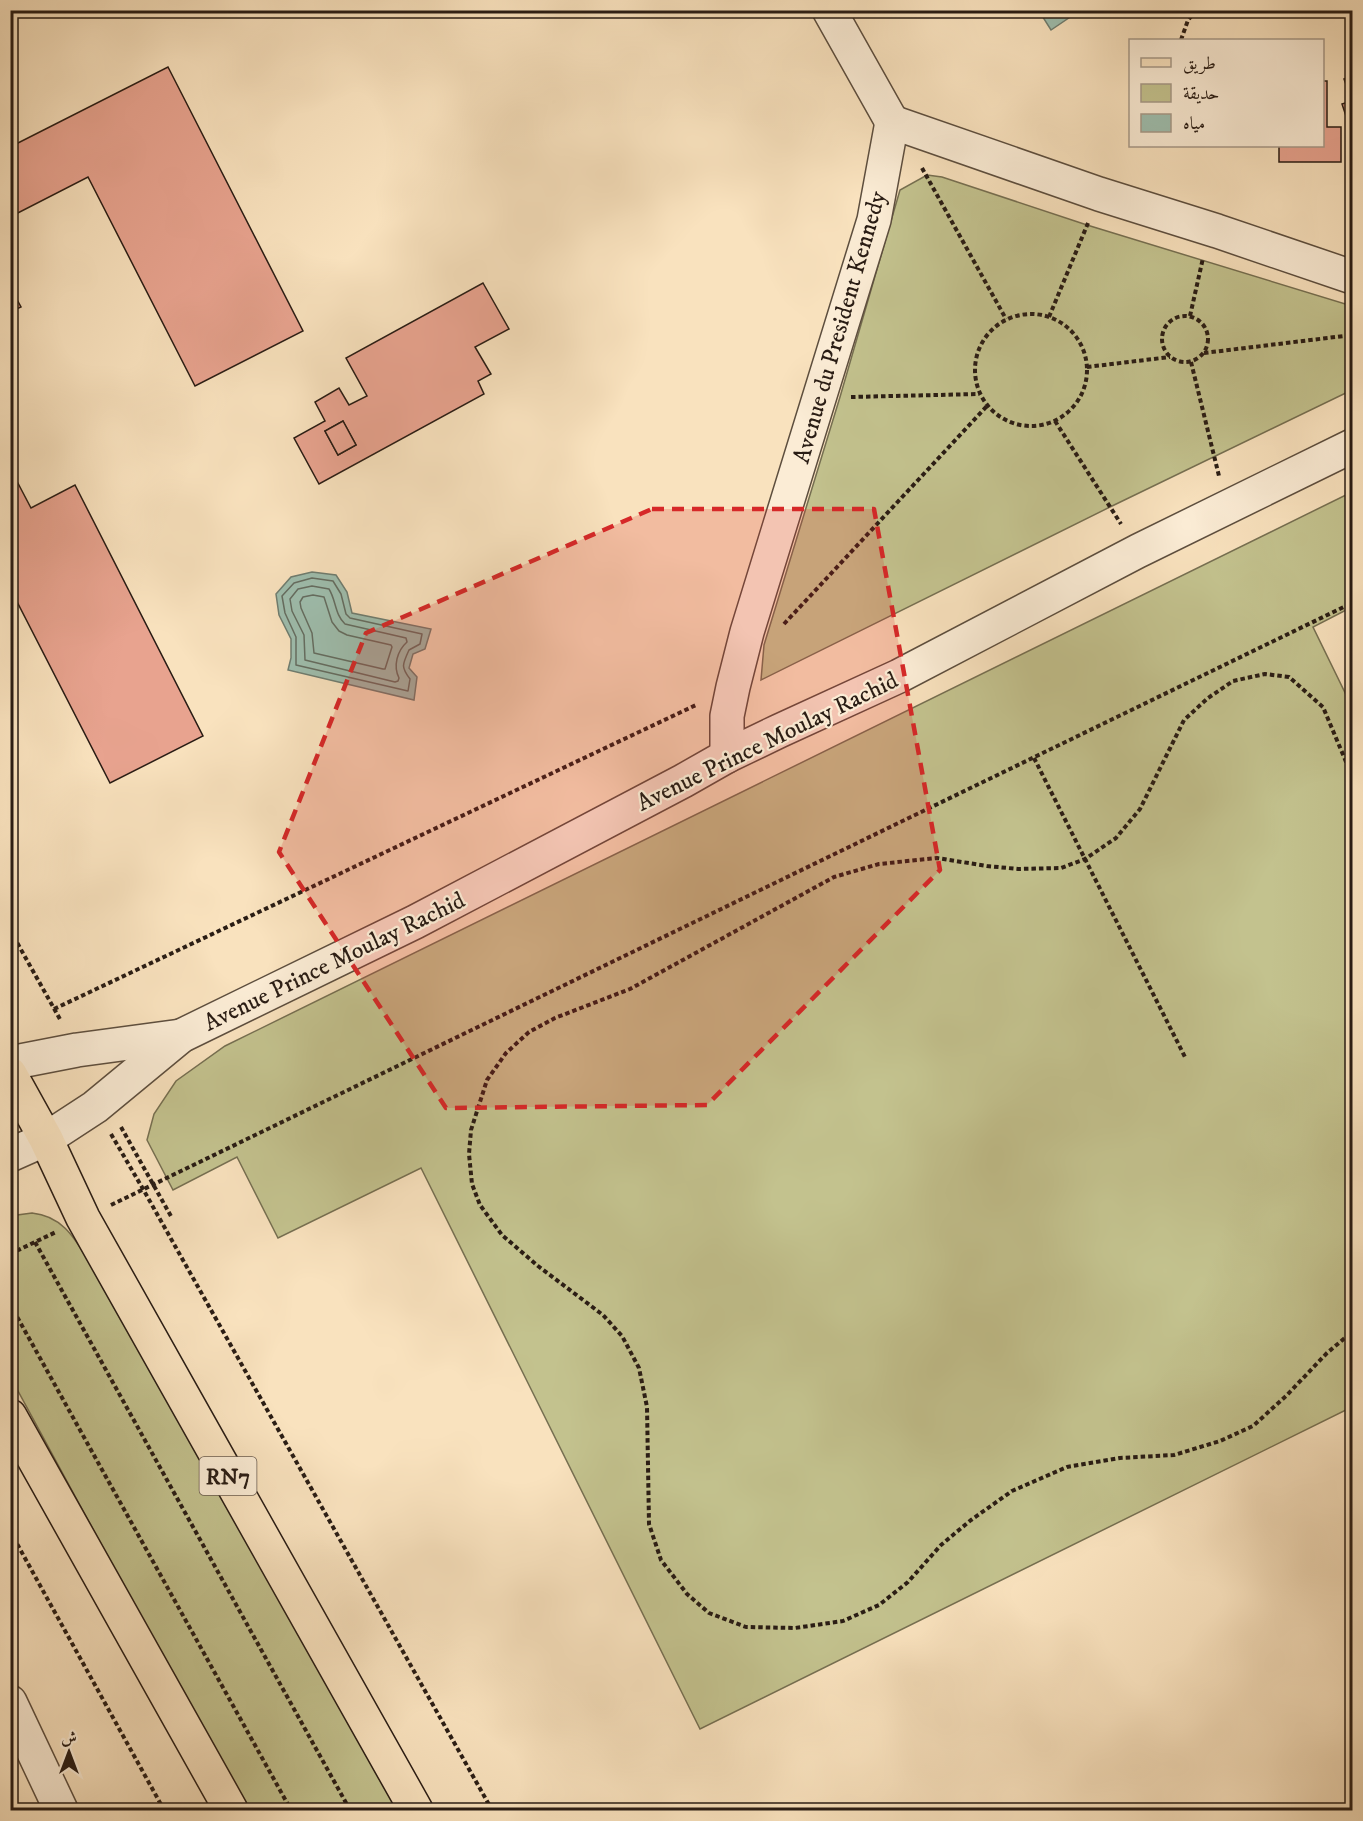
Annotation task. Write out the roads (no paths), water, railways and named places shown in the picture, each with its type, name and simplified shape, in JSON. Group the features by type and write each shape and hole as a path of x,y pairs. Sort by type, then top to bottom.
{"main road":[{"name":"RN7","path":"10,1074 46,1139 83,1218 416,1810"},
{"path":"13,1427 231,1810"}],"street":[{"path":"829,10 892,122 1099,194 1209,228 1353,277"},
{"name":"Avenue du President Kennedy","path":"727,756 728,716 733,687 751,621 874,220 892,122"},
{"name":"Avenue Prince Moulay Rachid","path":"10,1155 46,1139 94,1107 181,1036 415,922 727,756 899,676 1138,551 1353,446"},
{"name":"Avenue Prince Moulay Rachid","path":"10,1063 77,1050 181,1036"},
{"path":"10,1702 61,1810"}],"water":[{"path":"1039,11 1079,11 1051,30"},
{"path":"312,572 336,575 347,592 352,613 431,629 425,649 413,654 409,668 417,677 414,700 288,670 291,658 291,639 279,615 276,594 291,577"}]}
